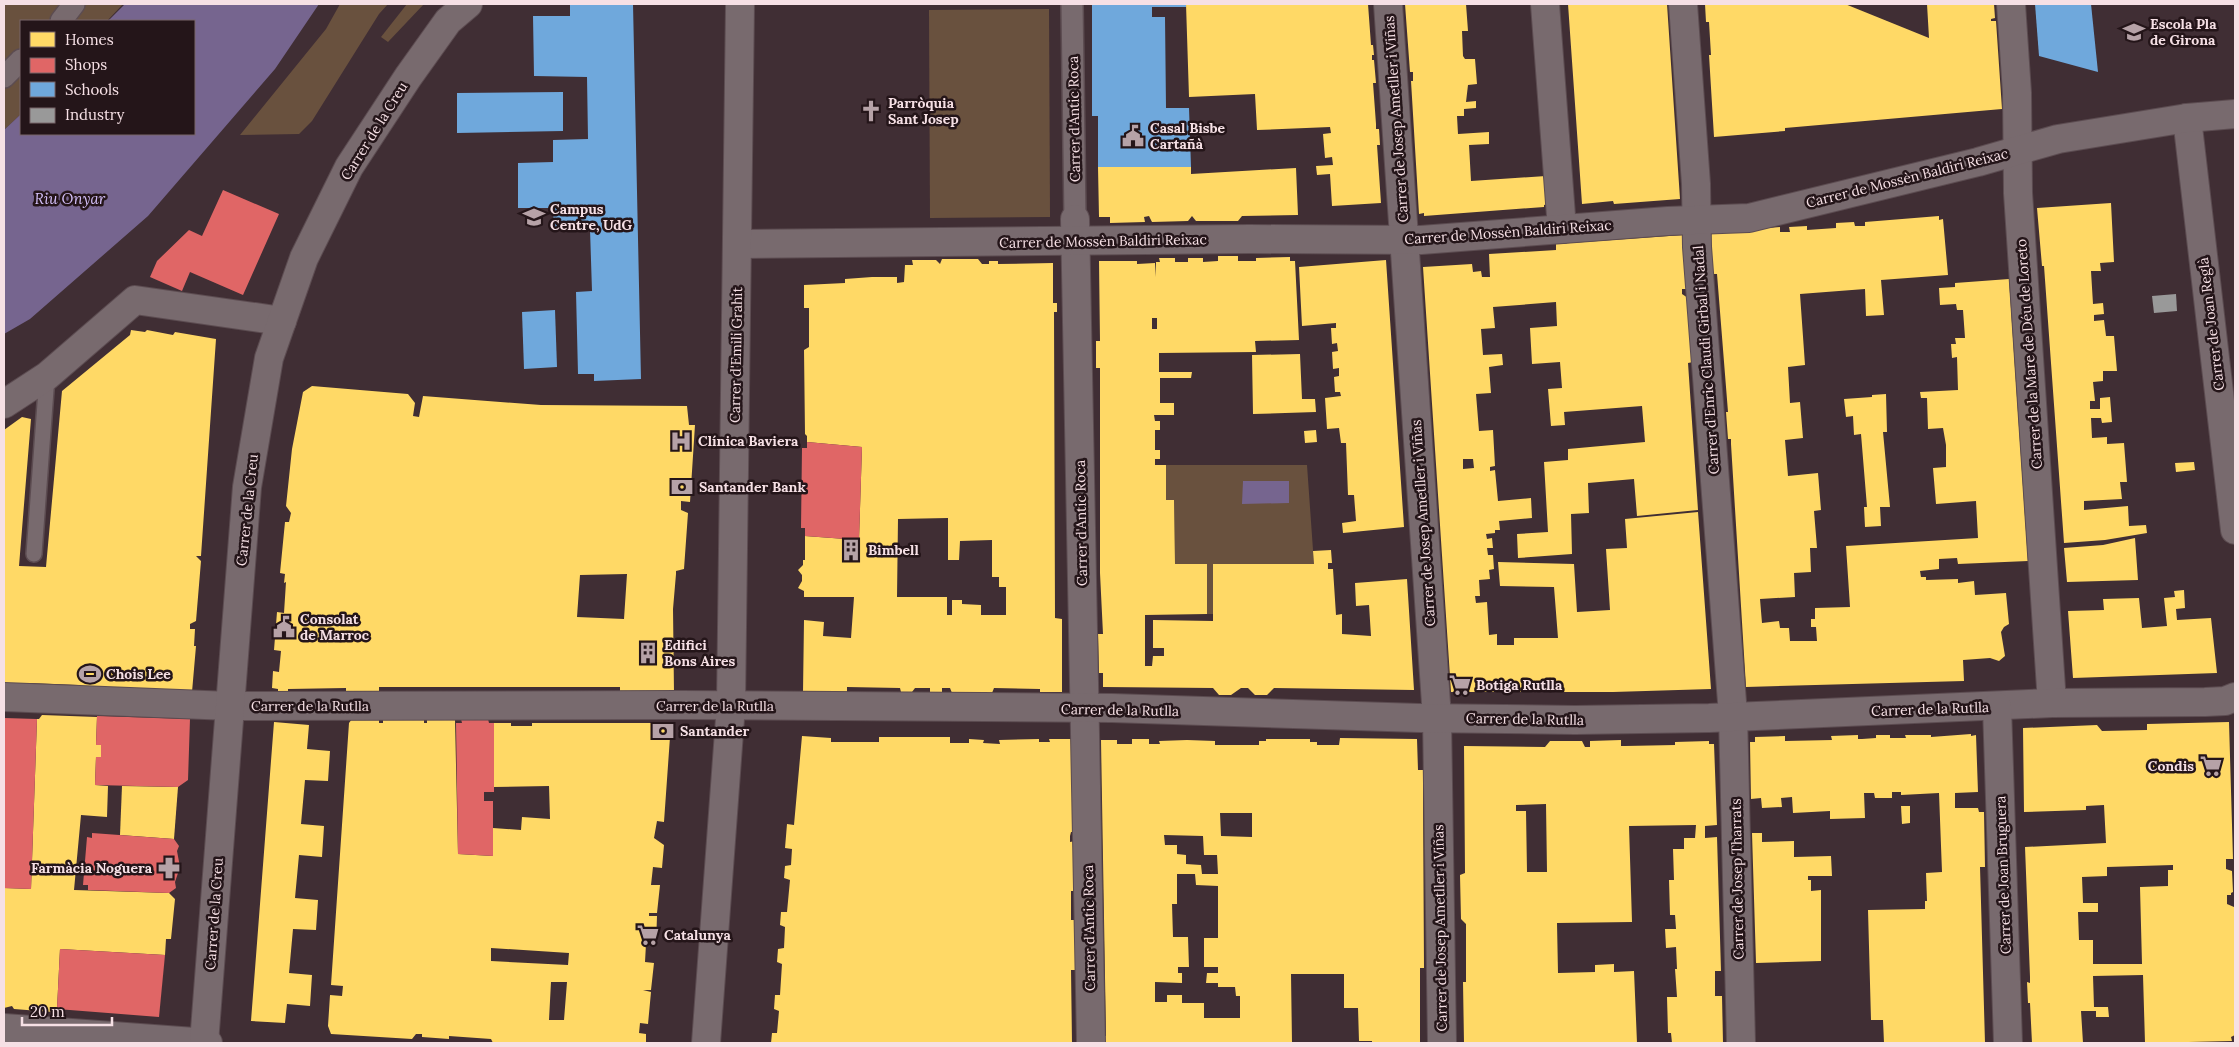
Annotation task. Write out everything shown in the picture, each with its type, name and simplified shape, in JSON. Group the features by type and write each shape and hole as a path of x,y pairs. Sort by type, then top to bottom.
{"street":[{"path":"62,20 74,4"},
{"name":"Carrer de la Creu","path":"204,1043 247,487 269,358 304,258 349,167 448,20 468,4"},
{"name":"Carrer d'Emili Grahit","path":"706,1043 731,705 740,4"},
{"name":"Carrer d'Antic Roca","path":"1072,4 1090,1043"},
{"name":"Carrer de Josep Ametller i Viñas","path":"1388,4 1437,718 1442,1043"},
{"path":"1545,4 1562,229"},
{"name":"Carrer d'Enric Claudi Girbal i Nadal","path":"1683,4 1696,184 1697,247 1733,715"},
{"name":"Carrer de la Mare de Déu de Loreto","path":"2010,4 2017,93 2018,193 2052,703"},
{"path":"4,77 20,61"},
{"name":"Carrer de Mossèn Baldiri Reixac","path":"738,244 1075,230 1404,240 1749,218 1978,162 2058,139 2187,118 2235,114"},
{"name":"Carrer de Joan Reglà","path":"2187,118 2235,530"},
{"path":"4,404 47,376 135,300 282,322"},
{"name":"Carrer de la Rutlla","path":"4,697 230,706 731,705 1085,709 1575,720 1710,718 1733,715 1997,707 2052,703 2205,702 2225,701 2235,697"},
{"name":"Carrer de Joan Bruguera","path":"1997,707 2008,1043"},
{"name":"Carrer de Josep Tharrats","path":"1733,715 1741,1043"},
{"path":"4,1028 208,1043"}],"lane":[{"path":"34,554 47,376"}],"shaded area":[{"path":"4,4 123,4 108,20 20,20 20,115 4,130"},
{"path":"340,4 388,4 379,14 312,121 299,134 240,135 326,29"},
{"path":"407,4 424,4 388,42 381,37"},
{"path":"1049,9 1050,217 930,218 929,10"},
{"path":"1166,465 1307,465 1314,564 1213,564 1213,614 1207,614 1207,564 1175,564 1174,500 1166,500"}],"water":[{"name":"Riu Onyar","path":"125,4 319,4 275,69 148,216 30,319 4,334 4,130 20,115 20,135 195,135 195,20 109,20"},
{"path":"1243,481 1289,481 1289,503 1242,504"}],"building: Homes":[{"path":"1186,4 1368,4 1371,45 1373,45 1374,55 1372,55 1372,60 1374,60 1376,83 1373,83 1376,129 1379,129 1380,145 1377,145 1381,203 1332,206 1330,174 1317,175 1316,166 1333,165 1332,157 1325,158 1323,134 1331,133 1330,127 1257,130 1255,94 1189,97"},
{"path":"1405,4 1466,4 1468,31 1462,31 1463,56 1465,59 1475,59 1477,84 1468,85 1466,102 1476,101 1476,108 1464,109 1464,116 1457,116 1458,134 1489,132 1489,144 1469,145 1471,181 1546,176 1548,204 1544,205 1544,207 1424,216 1424,213 1419,214 1411,81 1413,81 1413,72 1410,72"},
{"path":"1568,4 1667,4 1680,199 1614,204 1613,201 1582,204"},
{"path":"1705,4 1845,4 1929,38 1927,4 1994,4 1995,18 1991,19 1991,21 1996,21 2002,109 1785,128 1785,131 1714,137 1709,22 1706,22"},
{"path":"1098,167 1191,167 1191,174 1296,168 1298,215 1242,216 1238,221 1196,221 1192,216 1188,221 1152,222 1149,216 1144,217 1145,222 1110,223 1110,217 1099,217"},
{"path":"2111,203 2114,262 2100,263 2101,271 2091,271 2093,304 2103,303 2104,314 2094,315 2094,321 2104,320 2106,336 2114,336 2117,371 2103,371 2103,381 2093,382 2095,401 2090,401 2090,409 2100,409 2100,398 2110,397 2112,422 2102,423 2101,418 2091,418 2092,438 2107,437 2107,444 2124,443 2127,482 2120,482 2122,499 2084,501 2084,510 2128,506 2129,526 2146,525 2147,533 2105,540 2064,543 2044,266 2042,266 2037,208"},
{"path":"1939,216 1939,220 1943,219 1948,275 1881,280 1884,315 1866,316 1865,289 1800,294 1805,365 1788,367 1790,403 1800,402 1803,438 1785,440 1788,476 1818,473 1821,510 1814,511 1817,548 1810,548 1811,572 1794,573 1795,597 1760,599 1762,623 1779,621 1780,628 1789,628 1790,641 1817,641 1816,627 1811,627 1811,619 1815,619 1815,608 1850,607 1846,546 1978,538 1976,501 1936,504 1933,468 1946,467 1946,445 1943,428 1928,429 1927,398 1921,398 1920,392 1958,390 1957,357 1952,358 1951,344 1956,344 1955,338 1965,338 1963,310 1957,310 1956,304 1940,305 1939,288 1955,287 1955,283 2009,279 2028,561 1958,564 1957,558 1939,559 1939,569 1920,571 1921,577 1926,577 1926,580 1958,579 1958,583 1974,581 1975,595 2006,593 2009,624 2001,632 2005,656 1999,661 1990,658 1963,660 1964,681 1746,687 1731,439 1728,439 1726,412 1728,412 1717,274 1713,274 1710,233 1780,227 1780,232 1790,232 1789,227 1807,226 1807,230 1836,228 1836,223 1854,222 1855,226 1865,226 1865,222"},
{"path":"1683,235 1687,289 1682,289 1682,294 1688,298 1693,362 1688,363 1698,510 1637,516 1634,479 1588,483 1589,513 1571,514 1572,554 1518,558 1517,534 1548,532 1544,462 1568,460 1568,449 1645,442 1642,406 1564,412 1565,425 1551,426 1548,389 1562,388 1560,362 1532,364 1530,328 1557,326 1556,302 1493,307 1495,328 1481,329 1483,355 1502,354 1503,365 1489,367 1491,393 1476,394 1479,431 1493,430 1495,466 1490,467 1490,471 1495,470 1498,501 1531,498 1532,518 1499,521 1500,530 1495,530 1495,533 1486,534 1487,539 1492,538 1493,548 1487,548 1488,555 1493,555 1494,569 1489,570 1490,579 1479,580 1480,596 1475,596 1476,603 1487,602 1489,635 1497,634 1497,645 1514,645 1514,638 1558,638 1554,587 1500,586 1498,562 1574,564 1577,612 1610,610 1606,549 1627,548 1625,519 1698,512 1711,689 1613,692 1451,692 1423,267 1472,264 1473,272 1481,271 1482,277 1490,277 1489,254 1556,250 1556,244","holes":["1463,459 1473,459 1474,468 1463,469"]},
{"path":"1218,256 1238,256 1238,261 1256,261 1256,258 1290,257 1290,261 1295,261 1299,340 1255,341 1256,352 1159,353 1159,372 1192,372 1191,378 1160,378 1160,403 1174,403 1174,415 1154,415 1155,421 1160,421 1160,430 1155,430 1155,450 1160,450 1160,459 1155,459 1155,465 1166,465 1166,500 1174,500 1175,564 1207,564 1207,614 1145,615 1145,666 1152,666 1153,656 1164,656 1164,648 1153,648 1153,620 1213,621 1213,564 1314,564 1313,551 1331,550 1332,563 1328,563 1328,569 1333,569 1336,615 1342,614 1342,634 1371,636 1369,605 1356,606 1355,583 1407,579 1414,690 1274,688 1267,695 1255,695 1248,688 1241,688 1231,695 1219,695 1213,688 1103,687 1103,673 1099,673 1098,634 1103,634 1100,573 1100,368 1096,368 1096,341 1100,341 1099,261 1137,261 1137,264 1155,263 1156,277 1156,262 1160,262 1159,258 1175,258 1175,262 1188,262 1188,258 1203,258 1203,262 1218,261","holes":["1152,318 1157,318 1157,329 1152,329"]},
{"path":"942,259 978,259 982,264 989,264 989,261 998,261 998,264 1053,263 1053,303 1057,303 1057,312 1054,312 1055,618 1062,619 1062,692 1040,692 1040,689 994,688 992,693 952,693 950,688 942,688 942,692 930,692 930,688 915,688 912,692 901,692 900,688 847,687 847,693 803,692 804,620 824,622 823,636 851,638 854,597 804,597 804,591 798,588 802,581 802,575 798,570 803,565 803,560 805,560 805,536 859,540 862,447 807,442 805,434 804,350 809,347 809,308 804,308 804,285 845,283 845,279 872,277 897,277 897,283 904,282 905,265 913,265 912,260 936,260 940,264","holes":["948,518 948,560 959,560 960,541 992,540 992,577 999,577 999,587 1006,587 1006,615 981,615 981,605 962,604 962,600 952,600 952,615 947,615 947,597 897,597 898,519"]},
{"path":"1386,260 1404,527 1343,533 1342,523 1356,521 1354,495 1348,495 1346,443 1341,443 1339,428 1327,429 1325,398 1341,396 1340,392 1335,392 1334,377 1339,376 1339,368 1333,369 1332,352 1338,351 1337,343 1332,344 1331,328 1336,328 1336,323 1302,326 1299,267"},
{"path":"131,330 145,332 147,330 173,335 175,332 216,339 201,556 196,556 201,561 196,621 190,624 190,629 195,629 194,646 196,646 192,692 79,688 78,685 28,683 23,687 4,686 4,430 22,417 31,419 19,566 46,567 62,391 130,335"},
{"path":"1300,354 1302,399 1315,399 1316,412 1253,414 1252,355"},
{"path":"312,386 408,394 415,403 413,416 419,417 423,396 541,405 687,406 689,425 695,425 690,502 681,501 681,510 688,513 684,569 676,571 673,609 674,693 620,692 620,687 379,687 379,692 346,692 346,688 288,689 288,693 278,692 278,689 272,688 273,671 279,672 281,651 274,650 277,612 284,613 286,582 284,583 285,574 280,573 285,522 289,522 291,513 286,506 292,449 303,392","holes":["627,574 624,619 577,617 580,575"]},
{"path":"1886,394 1887,432 1883,432 1890,507 1880,507 1881,526 1865,527 1864,507 1867,507 1861,434 1854,435 1853,416 1846,417 1844,399"},
{"path":"1316,430 1317,442 1305,443 1304,431"},
{"path":"2194,462 2195,470 2176,472 2175,463"},
{"path":"2135,538 2138,580 2067,582 2064,548 2103,545"},
{"path":"2184,590 2185,608 2176,609 2177,620 2211,618 2217,673 2073,678 2068,611 2104,610 2103,599 2139,598 2142,628 2167,626 2164,598 2175,597 2174,591"},
{"path":"42,715 97,717 96,745 101,745 101,757 96,757 95,785 108,786 107,817 81,815 74,890 169,893 175,899 171,939 166,939 165,955 60,949 57,1009 52,1012 14,1009 12,1006 4,1008 4,888 31,889 37,719"},
{"path":"383,718 424,718 424,723 427,723 427,718 452,718 455,720 458,854 493,856 493,828 521,830 522,817 550,819 549,786 493,787 494,723 511,723 511,726 532,726 532,723 671,723 664,822 657,821 654,838 664,845 662,868 653,867 651,885 660,885 657,913 649,913 649,916 657,916 656,945 646,944 645,962 654,963 651,990 643,990 651,992 648,1024 640,1023 639,1033 646,1034 646,1043 493,1043 491,1039 449,1036 449,1039 422,1037 422,1034 416,1034 412,1039 331,1034 328,1026 330,995 342,996 343,986 331,985 349,723 352,719 379,719 379,723 383,723","holes":["491,948 569,953 568,965 491,961","551,982 567,982 564,1020 549,1020"]},
{"path":"274,722 309,725 307,749 330,751 328,781 305,780 301,824 324,826 322,857 299,855 295,898 318,900 316,930 293,929 289,973 312,975 310,1006 287,1004 285,1023 251,1021"},
{"path":"2229,722 2233,859 2226,859 2226,869 2232,871 2233,892 2231,895 2227,895 2227,904 2234,907 2235,1035 2231,1037 2232,1041 2145,1043 2143,975 2093,976 2094,1007 2108,1007 2109,1017 2096,1017 2096,1011 2081,1011 2083,1043 2032,1043 2027,982 2030,983 2025,847 2106,843 2104,805 2086,806 2086,810 2024,812 2023,728 2097,725 2102,731 2147,730 2147,724","holes":["2173,865 2173,870 2168,870 2168,886 2140,887 2142,964 2093,964 2093,940 2079,940 2078,912 2098,912 2098,903 2083,903 2082,877 2107,876 2107,867"]},
{"path":"1971,734 1971,736 1976,735 1978,792 1955,793 1955,808 1978,808 1979,812 1984,812 1985,867 1980,867 1985,1043 1884,1043 1883,1020 1871,1020 1868,910 1925,909 1925,901 1927,901 1926,873 1942,872 1939,793 1901,795 1901,792 1892,792 1892,798 1875,798 1874,793 1864,793 1865,818 1830,819 1830,811 1793,813 1792,797 1781,798 1782,807 1762,808 1761,798 1751,799 1750,742 1755,742 1755,737 1785,736 1785,741 1832,740 1831,736 1858,735 1858,739 1862,739 1876,738 1876,735 1890,735 1890,738 1906,738 1905,735 1931,735 1931,737"},
{"path":"802,736 831,738 831,742 879,742 879,737 950,737 950,743 969,743 969,739 984,740 983,743 1000,744 999,740 1039,739 1039,742 1050,742 1049,739 1075,739 1075,832 1071,832 1070,836 1070,842 1075,841 1075,891 1071,891 1071,920 1075,920 1075,970 1071,970 1072,1043 771,1043 772,1033 777,1033 779,1011 774,1009 775,995 780,995 782,964 777,962 778,949 784,948 785,927 780,925 781,912 787,912 790,880 784,878 785,866 791,865 792,849 785,848 787,824 794,825"},
{"path":"1340,738 1417,739 1418,770 1423,770 1424,968 1420,968 1420,1043 1372,1043 1372,1041 1359,1041 1358,1008 1344,1008 1344,974 1291,974 1292,1043 1103,1043 1103,1036 1106,1036 1101,740 1117,740 1117,744 1132,744 1132,739 1149,739 1149,744 1160,744 1159,741 1187,740 1215,741 1215,745 1259,745 1259,741 1266,741 1266,739 1310,739 1310,742 1317,742 1317,745 1339,745","holes":["1220,813 1252,813 1252,837 1221,836","1164,835 1203,836 1204,855 1217,855 1218,874 1202,874 1201,865 1186,864 1186,855 1177,854 1177,845 1165,845","1177,874 1195,874 1196,885 1218,886 1218,938 1204,938 1204,967 1218,967 1218,973 1207,973 1206,983 1218,983 1218,987 1235,987 1236,996 1240,996 1240,1018 1204,1018 1204,1003 1182,1003 1182,995 1167,995 1167,1002 1155,1002 1155,982 1182,983 1182,973 1178,973 1178,967 1189,967 1188,937 1173,937 1172,904 1177,904"]},
{"path":"1621,740 1621,746 1675,745 1675,742 1709,741 1709,744 1714,744 1717,825 1705,826 1705,838 1717,837 1721,971 1715,971 1715,996 1722,996 1723,1043 1672,1043 1671,1033 1668,1033 1667,997 1677,997 1676,947 1666,948 1665,929 1676,929 1675,915 1670,915 1669,880 1674,880 1673,849 1684,849 1684,838 1695,838 1696,825 1629,826 1632,922 1557,923 1558,973 1595,972 1595,965 1614,964 1614,972 1634,971 1637,1043 1464,1043 1463,982 1466,982 1466,924 1461,919 1460,875 1465,873 1464,746 1545,747 1550,741 1582,741 1585,747 1590,747 1590,741","holes":["1546,804 1547,872 1527,872 1526,811 1516,811 1516,805"]},
{"path":"122,786 178,787 174,839 120,835"},
{"path":"1901,806 1910,806 1910,823 1902,824"},
{"path":"1752,833 1762,833 1762,842 1794,841 1794,857 1831,856 1832,876 1808,876 1808,880 1811,880 1811,891 1821,890 1821,961 1756,963"}],"building: Shops":[{"path":"223,190 279,214 243,295 190,272 182,291 150,277 157,261 189,230 202,236"},
{"path":"807,442 862,447 859,540 805,536 805,528 801,528 802,448 807,448"},
{"path":"97,716 190,719 188,780 178,787 95,785 96,757 101,757 101,745 96,745"},
{"path":"4,718 37,719 31,889 4,888"},
{"path":"461,719 488,719 489,723 494,723 494,792 484,792 484,801 493,801 493,856 458,854 456,723 462,723"},
{"path":"92,833 174,839 179,846 177,851 180,867 175,882 176,888 169,893 88,890 88,885 83,885 87,837 92,838"},
{"path":"60,949 165,955 159,1017 57,1009"}],"building: Schools":[{"path":"570,4 633,4 641,379 594,381 594,374 578,374 576,292 592,291 590,229 554,229 553,208 518,208 518,163 553,162 553,140 588,139 587,77 534,76 533,16 570,16"},
{"path":"1092,4 1186,4 1186,7 1152,7 1152,17 1165,17 1166,108 1189,108 1191,167 1098,167 1098,116 1092,116"},
{"path":"2035,4 2091,4 2098,72 2039,56"},
{"path":"563,92 563,131 457,133 457,93"},
{"path":"555,310 557,367 524,369 522,312"}],"building: Industry":[{"path":"2176,294 2177,311 2154,313 2152,296"}],"place":[{"name":"Escola Pla de Girona","path":"2134,32"},
{"name":"Parròquia Sant Josep","path":"871,111"},
{"name":"Casal Bisbe Cartañà","path":"1133,136"},
{"name":"Campus Centre, UdG","path":"534,217"},
{"name":"Clínica Baviera","path":"681,441"},
{"name":"Santander Bank","path":"682,487"},
{"name":"Bimbell","path":"851,550"},
{"name":"Consolat de Marroc","path":"284,627"},
{"name":"Edifici Bons Aires","path":"648,653"},
{"name":"Chois Lee","path":"90,674"},
{"name":"Botiga Rutlla","path":"1460,685"},
{"name":"Santander","path":"663,731"},
{"name":"Condis","path":"2211,766"},
{"name":"Farmàcia Noguera","path":"169,868"},
{"name":"Catalunya","path":"648,935"}]}
